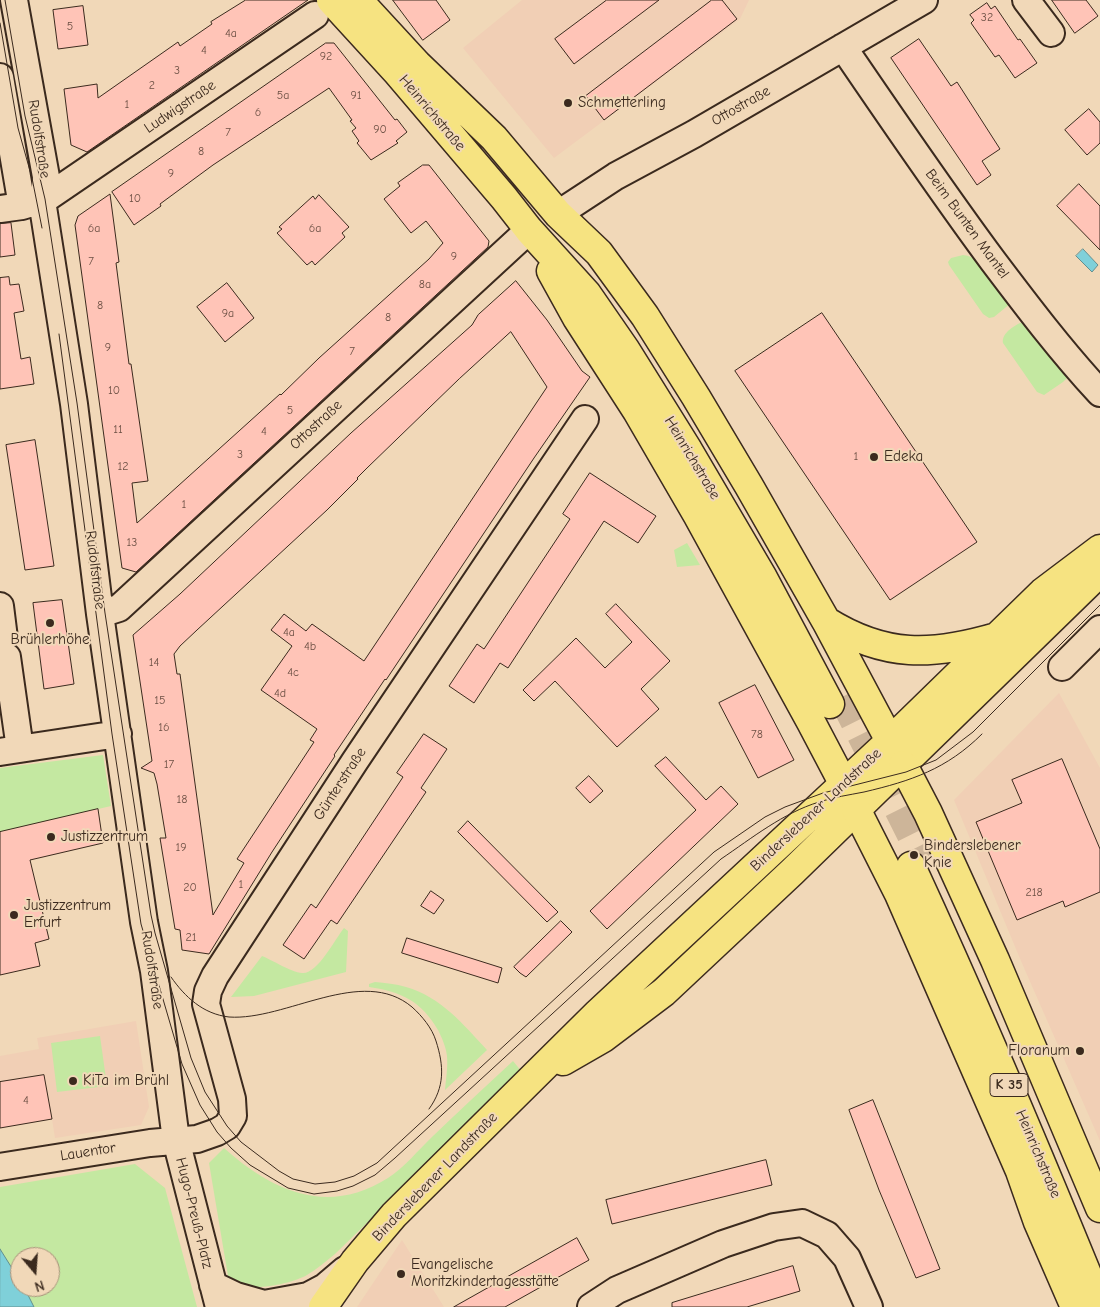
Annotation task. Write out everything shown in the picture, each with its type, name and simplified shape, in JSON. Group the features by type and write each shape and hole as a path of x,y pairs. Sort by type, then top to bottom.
{"main road":[{"name":"Heinrichstraße","path":"358,0 417,64 494,138 558,214 599,253 645,316 696,397 826,621"},
{"name":"Heinrichstraße","path":"323,7 396,71 529,230 587,294 625,349 688,450 836,700 708,455 558,214"},
{"name":"Heinrichstraße","path":"529,230 577,318 637,411 698,516 856,809"},
{"name":"Binderslebener Landstraße","path":"323,1307 355,1261 394,1215 598,1013 890,741 1043,592 1100,548"},
{"name":"Binderslebener Landstraße","path":"535,1076 603,1038 664,992 792,872 1100,572"},
{"path":"826,621 841,631 866,642 885,648 903,650 952,648 998,637"},
{"name":"K 35","path":"826,621 928,813 995,960 1100,1208"},
{"name":"K 35","path":"856,809 900,894 1020,1171 1038,1222 1075,1307"},
{"name":"Heinrichstraße","path":"1100,1265 969,960 917,864 957,966 1034,1143 1100,1306"}],"street":[{"name":"Rudolfstraße","path":"14,0 46,177 22,205"},
{"name":"Ottostraße","path":"558,214 616,176 694,134 924,0"},
{"path":"1026,0 1051,33"},
{"name":"Ludwigstraße","path":"22,205 323,7"},
{"name":"Beim Bunten Mantel","path":"843,47 914,152 1028,308 1100,393"},
{"name":"Rudolfstraße","path":"0,77 22,205"},
{"name":"Rudolfstraße","path":"22,205 43,207 74,404 100,614 144,922 154,971 176,1140"},
{"name":"Ottostraße","path":"100,614 119,608 529,230"},
{"name":"Günterstraße","path":"176,1140 197,1139 217,1132 227,1126 233,1116 232,1099 206,1004 208,990 214,976 350,769 585,419"},
{"path":"2,626 10,750 118,734"},
{"path":"1062,667 1100,628"},
{"name":"Lauentor","path":"0,1167 176,1140"},
{"name":"Hugo-Preuß-Platz","path":"176,1140 216,1296 236,1296 264,1304 308,1296 325,1287 355,1261"},
{"path":"591,1307 617,1290 723,1244 774,1227 802,1223 827,1235 847,1258 869,1307"}],"shaded area":[{"name":"Schmetterling","path":"522,0 749,0 740,19 554,158 463,48"},
{"path":"1059,693 1100,768 1100,1141 1021,961 954,800"},
{"name":"KiTa im Brühl","path":"136,1021 149,1107 141,1125 55,1138 52,1119 0,1128 0,1056 39,1049 37,1038"},
{"name":"Evangelische Moritzkindertagesstätte","path":"402,1240 444,1307 357,1307"}],"green space":[{"path":"963,255 979,261 985,266 1011,303 994,317 989,318 983,314 949,265 948,262 951,258"},
{"path":"1025,321 1069,376 1044,395 1037,392 1003,343 1007,332"},
{"path":"687,543 700,565 677,567 674,550"},
{"path":"103,755 111,806 0,832 0,768"},
{"path":"344,928 348,931 346,972 254,996 231,997 262,956 293,970 302,973 308,972 320,963"},
{"path":"375,982 406,987 430,997 451,1012 487,1050 445,1090 446,1049 432,1020 417,1005 401,995 369,987 369,984"},
{"path":"100,1036 107,1086 57,1092 51,1043"},
{"path":"513,1061 522,1072 335,1254 318,1268 301,1278 265,1287 242,1285 228,1276 209,1163 224,1148 262,1177 282,1187 302,1194 323,1197 344,1196 366,1189 388,1178 400,1169"},
{"path":"135,1164 165,1188 197,1307 0,1307 0,1187"}],"water":[{"path":"1083,249 1098,265 1092,272 1076,256"},
{"path":"0,1249 10,1265 10,1297 29,1297 34,1307 0,1307"}],"building":[{"path":"246,0 308,0 87,152 71,145 64,89 97,84 98,98 178,42 180,46 212,24 211,22"},
{"path":"393,0 436,0 450,20 423,40"},
{"path":"607,0 659,0 574,64 555,39"},
{"path":"712,0 722,0 737,19 604,120 586,96"},
{"path":"1052,0 1086,0 1098,16 1075,33"},
{"path":"987,3 991,9 995,6 1018,40 1020,39 1037,63 1015,78 999,55 995,57 971,23 974,20 970,15"},
{"path":"83,6 88,45 58,49 53,10"},
{"path":"919,39 951,86 957,82 1000,149 982,161 991,175 977,185 891,58"},
{"path":"326,43 334,43 395,120 397,119 407,132 396,141 398,143 371,160 357,143 359,141 352,131 356,128 350,121 352,120 329,88 213,165 134,225 112,192"},
{"path":"1089,109 1100,122 1100,143 1087,155 1065,130"},
{"path":"423,165 429,165 489,241 488,247 136,572 122,568 75,225 78,216 110,194 119,262 116,263 129,364 131,364 148,481 132,483 137,523 281,395 319,358 429,259 443,243 426,221 411,233 384,199 400,186 398,183"},
{"path":"1079,184 1100,206 1100,250 1057,206"},
{"path":"319,195 349,227 342,233 345,237 315,265 312,261 307,265 277,233 282,229 279,227 313,196 315,199"},
{"path":"11,223 15,255 0,257 0,224"},
{"path":"9,277 10,285 19,284 24,311 14,313 21,359 30,357 34,384 0,389 0,278"},
{"path":"516,281 547,320 582,371 590,377 334,755 209,954 182,950 180,930 175,929 160,838 166,838 157,784 154,773 141,768 152,761 133,635 180,594 351,433 472,325 478,315","holes":["511,332 547,387 364,661 312,624 306,631 284,614 271,630 292,646 261,690 317,729 310,740 314,742 237,859 244,863 213,915 180,674 177,674 174,654 180,646 327,510 367,468 459,379"]},
{"path":"227,283 254,318 225,342 197,307"},
{"path":"822,313 977,542 890,600 735,371"},
{"path":"35,440 54,566 25,570 6,445"},
{"path":"590,473 656,516 638,543 604,521 508,668 500,663 474,703 449,686 477,644 484,649 570,519 563,514"},
{"path":"62,600 74,684 44,689 33,603"},
{"path":"616,604 670,661 641,689 659,709 617,747 555,681 534,701 523,690 576,638 605,668 632,642 606,614"},
{"path":"755,685 794,760 758,778 719,703"},
{"path":"424,734 447,749 421,788 426,792 337,924 331,920 304,959 283,945 311,904 316,908 403,777 397,773"},
{"path":"666,757 706,800 721,786 738,804 607,929 590,911 696,810 655,766"},
{"path":"1062,759 1100,849 1100,892 1065,907 1063,901 1017,920 976,822 1022,803 1012,780"},
{"path":"589,776 603,791 590,803 576,788"},
{"path":"98,809 103,843 30,860 49,939 35,943 40,966 0,975 0,832"},
{"path":"468,821 558,912 547,922 458,832"},
{"path":"431,891 444,900 434,914 421,906"},
{"path":"561,921 572,932 526,977 520,973 514,967"},
{"path":"407,938 502,968 498,983 402,953"},
{"path":"44,1075 52,1119 0,1128 0,1082"},
{"path":"873,1100 940,1269 916,1278 879,1190 849,1110"},
{"path":"766,1160 772,1185 612,1224 606,1200"},
{"path":"577,1238 589,1260 505,1307 454,1307"},
{"path":"793,1266 800,1291 747,1307 672,1307 672,1303"}],"tunnel":[{"path":"842,697 924,861"}],"tram line":[{"path":"5,0 25,116 45,199 77,403 105,613 155,933 191,1058 205,1092 227,1126 241,1142 279,1171 293,1179 315,1184 335,1182 354,1176 377,1163 714,852 765,817 785,807 823,793 906,772 936,760 973,732 1100,605"},
{"path":"0,23 18,128 32,178 42,228"},
{"path":"59,334 112,734 141,924 182,1064 200,1105 217,1132 231,1148 250,1165 288,1188 314,1194 337,1191 353,1186 375,1175 721,859 768,827 793,813 819,802 881,788 928,772 955,756 982,734"},
{"path":"171,977 189,998 203,1008 229,1017 251,1016 347,993 370,991 392,996 412,1007 419,1014 429,1027 436,1041 442,1068 438,1093 429,1109"}],"place":[{"name":"Schmetterling","path":"568,103"},
{"name":"Edeka","path":"874,457"},
{"name":"Brühlerhöhe","path":"50,623"},
{"name":"Justizzentrum","path":"51,837"},
{"name":"Binderslebener Knie","path":"914,855"},
{"name":"Justizzentrum Erfurt","path":"14,915"},
{"name":"Floranum","path":"1080,1051"},
{"name":"KiTa im Brühl","path":"73,1081"},
{"name":"Evangelische Moritzkindertagesstätte","path":"401,1274"}]}
